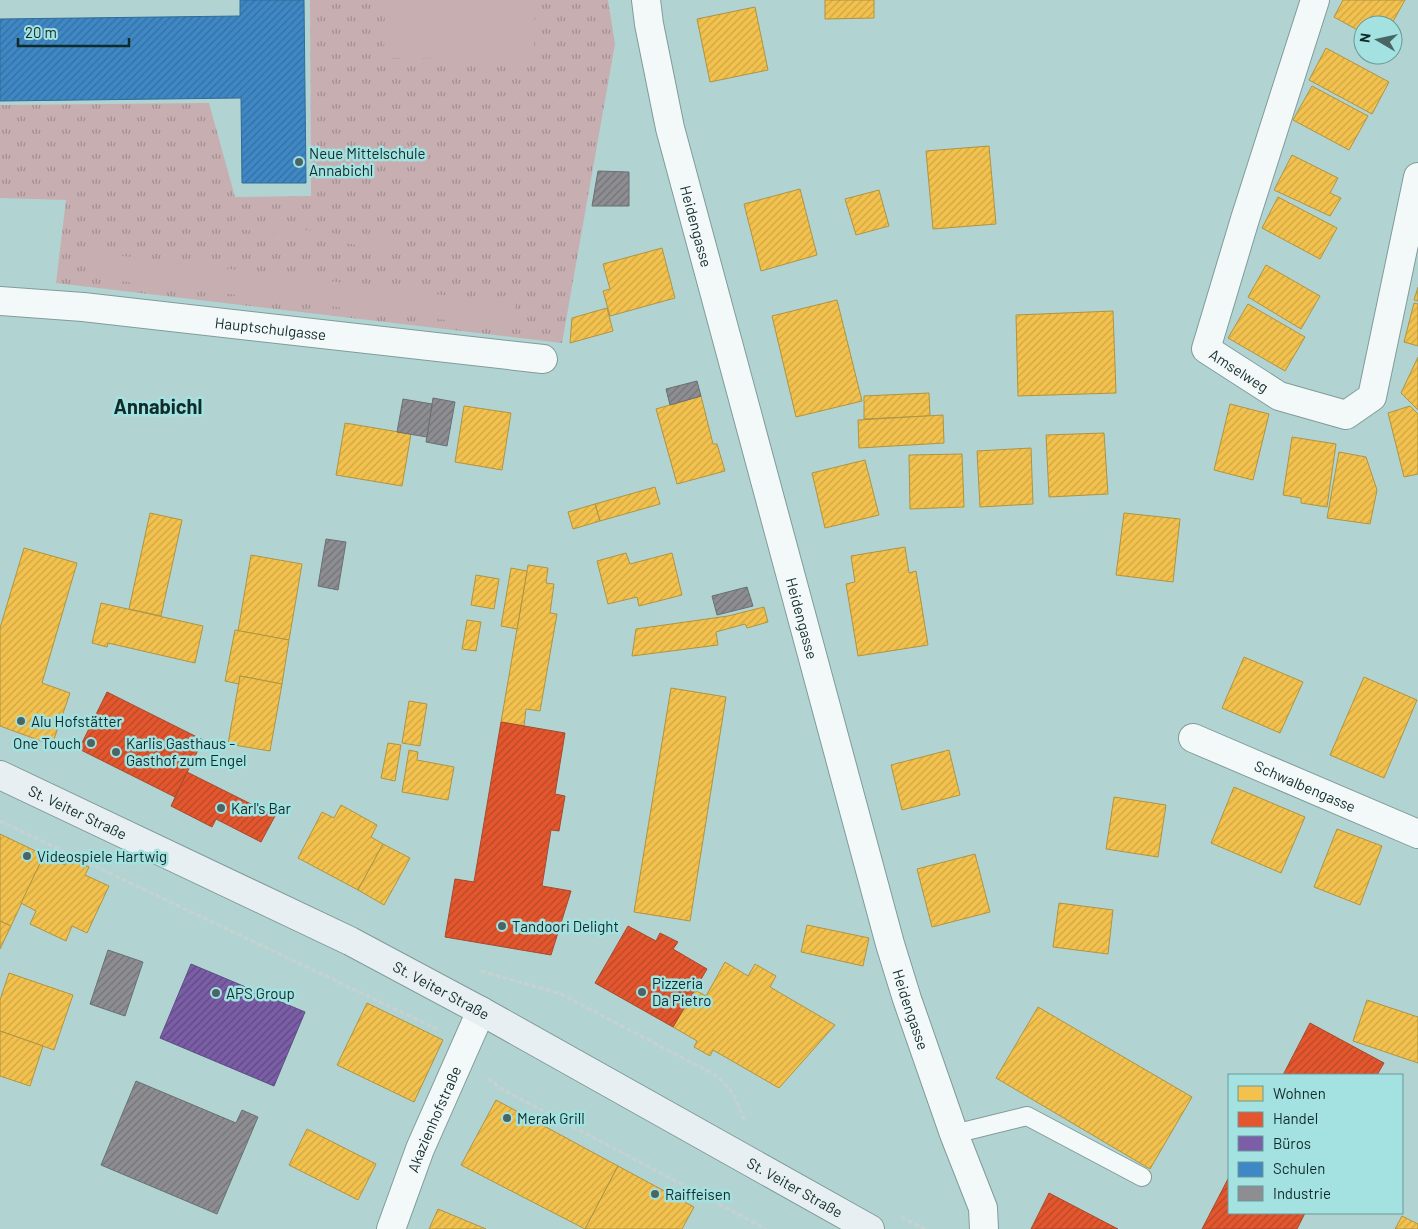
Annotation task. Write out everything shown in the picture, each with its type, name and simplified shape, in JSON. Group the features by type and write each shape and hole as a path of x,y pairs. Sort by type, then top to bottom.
{"main road":[{"name":"St. Veiter Straße","path":"0,775 350,941 482,1011 870,1229"}],"street":[{"name":"Heidengasse","path":"646,0 648,24 670,128 885,924 907,999 954,1134 983,1208 984,1229"},
{"name":"Amselweg","path":"1315,0 1245,219 1206,349 1279,396 1346,415 1372,397 1418,177"},
{"name":"Hauptschulgasse","path":"0,301 83,307 543,359"},
{"name":"Schwalbengasse","path":"1193,738 1418,834"},
{"name":"Akazienhofstraße","path":"391,1229 420,1149 482,1011"}],"lane":[{"path":"954,1134 1027,1116 1142,1177"}],"path":[{"path":"0,821 446,1033 462,1055 500,1088 766,1229"}],"green space":[{"name":"Neue Mittelschule Annabichl","path":"310,0 608,0 615,44 562,343 56,283 66,200 0,198 0,105 209,103 235,197 311,196"},
{"path":"385,0 535,0 534,60 384,58"},
{"path":"232,220 390,241 388,249 231,228"},
{"path":"90,252 516,304 513,328 87,277"}],"building: Wohnen":[{"path":"825,0 874,0 874,18 825,19"},
{"path":"1343,0 1405,0 1397,15 1353,15 1353,27 1334,17"},
{"path":"755,7 768,70 710,82 697,19"},
{"path":"1326,48 1353,63 1353,65 1358,65 1389,82 1372,114 1309,80"},
{"path":"1312,86 1368,116 1349,150 1293,120"},
{"path":"989,146 996,224 933,229 926,151"},
{"path":"1292,155 1338,178 1330,193 1341,198 1330,216 1274,190"},
{"path":"800,189 817,255 761,271 744,204"},
{"path":"879,190 889,226 856,235 845,199"},
{"path":"1278,197 1337,228 1320,259 1262,228"},
{"path":"662,248 675,298 610,316 603,291 610,289 603,264"},
{"path":"1266,265 1320,296 1301,329 1248,297"},
{"path":"1418,287 1418,301 1414,300"},
{"path":"837,300 862,401 796,417 772,316"},
{"path":"1414,303 1418,304 1418,346 1404,342"},
{"path":"1248,304 1305,337 1285,371 1228,338"},
{"path":"607,308 613,331 570,343 572,318"},
{"path":"1113,311 1116,393 1018,396 1016,315"},
{"path":"1418,357 1418,410 1401,393"},
{"path":"929,393 930,416 864,419 864,396"},
{"path":"701,396 713,444 717,444 725,471 677,484 656,409"},
{"path":"1230,404 1269,414 1253,480 1214,470"},
{"path":"464,406 511,413 502,470 455,462"},
{"path":"1410,406 1418,414 1418,474 1404,477 1388,413"},
{"path":"943,415 944,443 859,448 858,420"},
{"path":"345,423 411,434 402,486 336,475"},
{"path":"1104,433 1108,494 1049,497 1046,435"},
{"path":"1292,437 1336,444 1327,507 1301,503 1301,498 1283,495"},
{"path":"1031,448 1033,504 980,507 977,451"},
{"path":"1339,452 1366,457 1377,490 1370,524 1327,518"},
{"path":"962,454 964,507 910,509 909,455"},
{"path":"865,460 879,515 825,528 812,473"},
{"path":"655,487 660,504 600,521 595,504"},
{"path":"595,504 600,521 573,529 568,512"},
{"path":"150,513 182,520 161,616 129,609"},
{"path":"1124,513 1180,519 1173,582 1116,575"},
{"path":"905,547 909,573 916,571 928,645 858,656 846,584 855,582 851,556"},
{"path":"24,548 77,563 42,683 70,693 52,745 0,726 0,628"},
{"path":"626,553 630,564 672,553 682,595 639,606 637,597 608,604 597,561"},
{"path":"251,555 302,564 289,640 238,631"},
{"path":"528,565 548,568 546,583 554,584 550,613 557,614 540,711 526,709 524,726 501,722"},
{"path":"511,568 527,571 517,629 501,626"},
{"path":"476,575 499,579 494,609 471,605"},
{"path":"101,603 203,626 195,663 108,643 107,647 92,643"},
{"path":"764,607 768,622 747,628 745,624 716,632 718,645 632,656 636,629 728,616"},
{"path":"467,620 481,622 476,651 462,649"},
{"path":"235,630 289,640 282,684 240,676 239,684 225,681"},
{"path":"1244,657 1303,682 1280,733 1222,708"},
{"path":"240,676 282,684 270,751 228,744"},
{"path":"1364,677 1417,700 1384,778 1330,755"},
{"path":"671,688 726,697 690,921 634,912"},
{"path":"409,701 427,704 420,746 402,743"},
{"path":"388,743 401,745 395,781 381,778"},
{"path":"409,750 418,752 417,760 454,767 448,800 402,792"},
{"path":"949,750 960,795 902,810 891,765"},
{"path":"1234,787 1305,817 1281,873 1211,843"},
{"path":"1114,797 1166,805 1158,857 1106,849"},
{"path":"341,805 377,825 371,837 383,844 358,890 298,858 322,812 334,818"},
{"path":"1337,829 1382,846 1360,905 1314,887"},
{"path":"0,834 44,855 11,926 0,921"},
{"path":"383,844 410,858 384,905 358,890"},
{"path":"975,854 990,912 932,927 917,869"},
{"path":"44,855 65,865 68,858 89,867 85,875 109,886 87,933 72,926 66,941 30,924 36,911 21,903"},
{"path":"1059,903 1113,910 1108,954 1053,947"},
{"path":"0,921 11,926 0,949"},
{"path":"807,925 869,938 863,966 801,952"},
{"path":"725,962 748,976 755,964 776,976 770,987 835,1025 779,1088 713,1050 710,1056 694,1047 697,1041 673,1027 695,990 706,996"},
{"path":"9,973 73,995 54,1050 0,1031 0,1000"},
{"path":"1367,1000 1418,1017 1418,1063 1353,1041"},
{"path":"367,1003 443,1040 414,1102 337,1065"},
{"path":"1038,1007 1192,1097 1150,1169 996,1078"},
{"path":"0,1031 43,1046 30,1086 0,1076"},
{"path":"496,1100 618,1166 585,1229 461,1165"},
{"path":"307,1129 376,1164 358,1200 289,1165"},
{"path":"618,1166 694,1207 682,1229 585,1229"},
{"path":"438,1209 486,1229 429,1229"},
{"path":"1402,1216 1418,1224 1418,1229 1395,1229"}],"building: Handel":[{"path":"107,692 203,740 175,797 79,749"},
{"path":"501,722 565,733 555,794 565,796 559,831 551,830 542,886 571,891 551,955 445,937 455,879 474,882"},
{"path":"187,772 275,816 261,842 216,819 212,827 171,806"},
{"path":"628,926 656,941 660,933 678,942 673,949 707,969 673,1027 595,983"},
{"path":"1310,1023 1384,1063 1378,1074 1284,1074"},
{"path":"1228,1179 1228,1214 1304,1214 1297,1229 1202,1229"},
{"path":"1049,1193 1118,1229 1031,1229"}],"building: Büros":[{"path":"191,964 305,1012 274,1086 160,1038"}],"building: Schulen":[{"name":"Neue Mittelschule Annabichl","path":"240,0 304,0 306,183 242,183 241,98 0,101 0,19 240,16"}],"building: Industrie":[{"path":"598,171 629,172 629,206 592,206"},
{"path":"697,381 701,396 670,405 666,389"},
{"path":"433,398 455,402 447,446 426,442"},
{"path":"403,399 432,404 427,437 397,432"},
{"path":"326,539 346,542 338,590 318,586"},
{"path":"747,587 753,606 717,615 712,596"},
{"path":"108,950 143,962 125,1016 90,1004"},
{"path":"136,1081 236,1123 242,1110 258,1117 217,1214 101,1165"}],"place":[{"name":"Neue Mittelschule Annabichl","path":"299,162"},
{"name":"Alu Hofstätter","path":"21,721"},
{"name":"One Touch","path":"91,743"},
{"name":"Karlis Gasthaus - Gasthof zum Engel","path":"116,752"},
{"name":"Karl's Bar","path":"221,808"},
{"name":"Videospiele Hartwig","path":"27,856"},
{"name":"Tandoori Delight","path":"502,926"},
{"name":"Pizzeria Da Pietro","path":"642,992"},
{"name":"APS Group","path":"216,993"},
{"name":"Merak Grill","path":"507,1118"},
{"name":"Raiffeisen","path":"655,1194"}],"district":[{"name":"Annabichl","path":"158,406"}]}
